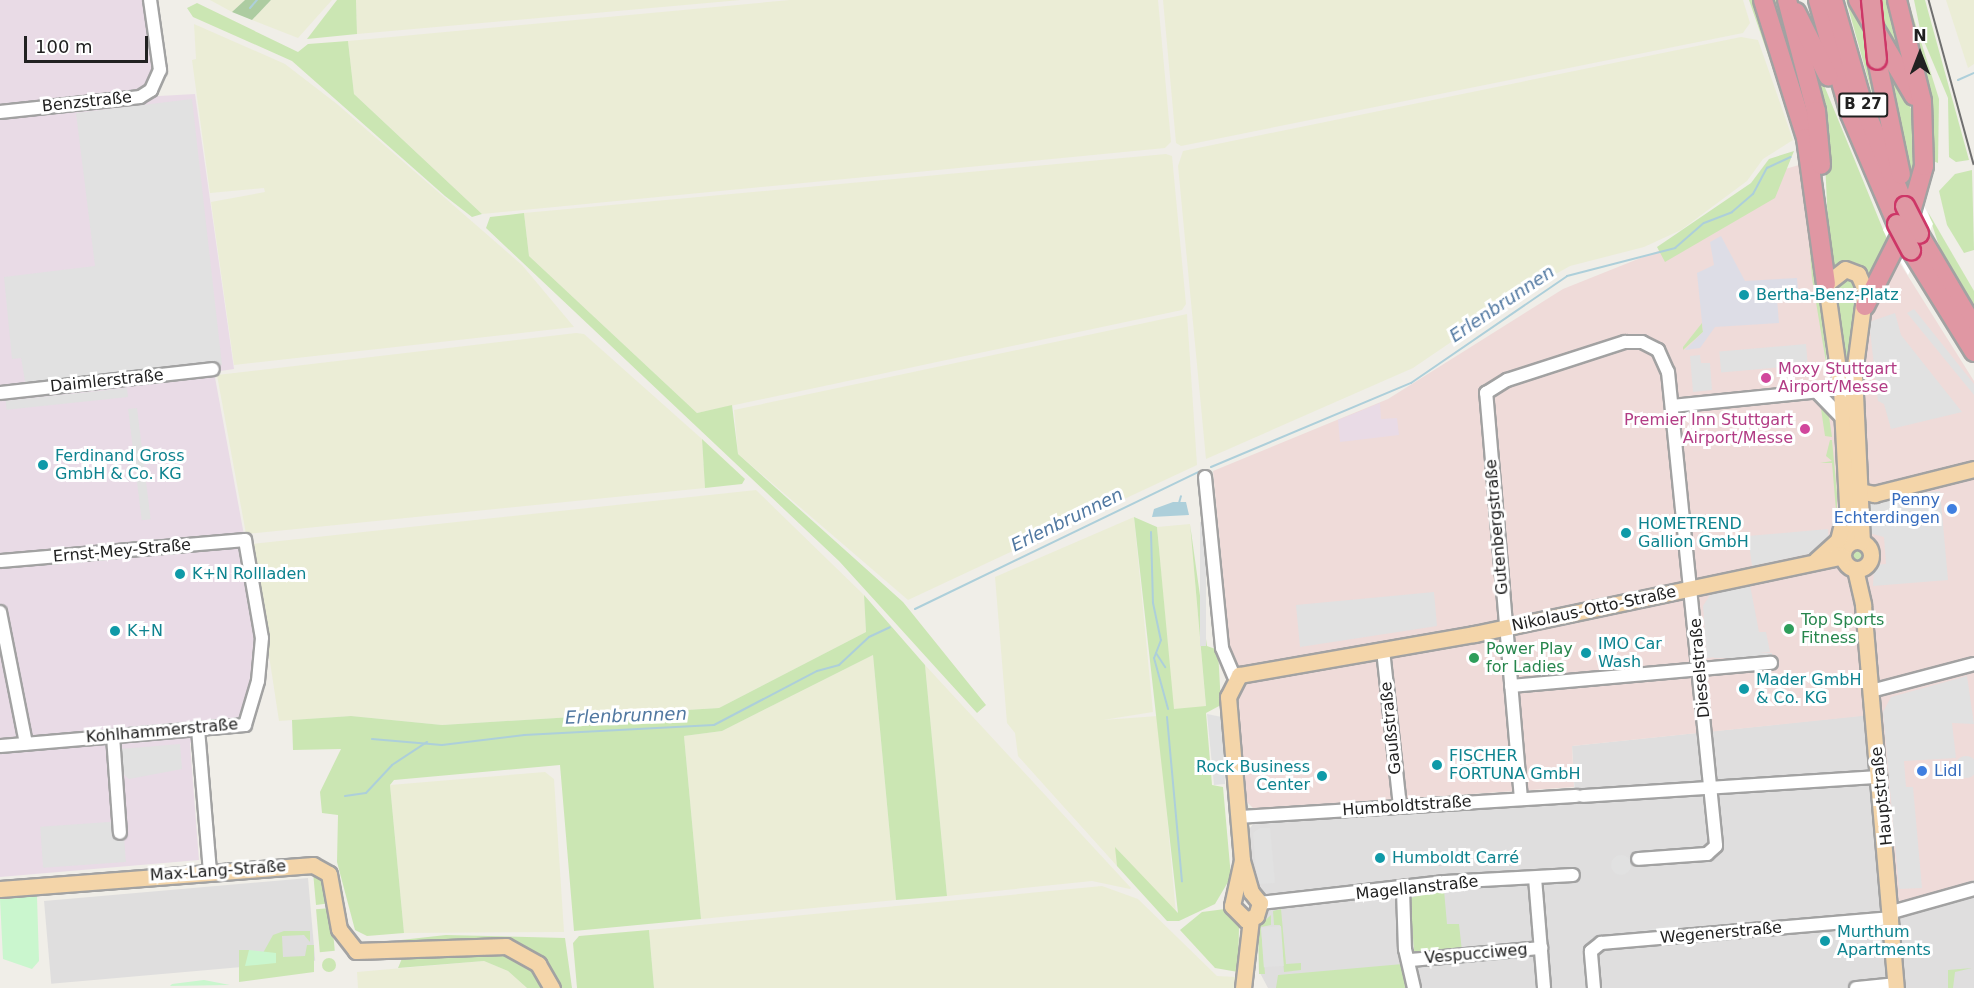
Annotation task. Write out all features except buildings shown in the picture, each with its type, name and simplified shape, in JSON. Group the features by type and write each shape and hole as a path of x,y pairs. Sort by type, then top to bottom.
{"highway":[{"path":"1763,0 1803,125 1820,212"},
{"path":"1788,0 1816,111 1820,212 1826,284"},
{"path":"1788,0 1808,33 1828,77 1843,93"},
{"name":"B 27","path":"1818,0 1843,93 1897,224 1915,242 1974,327"},
{"name":"B 27","path":"1833,0 1863,105 1905,206 1915,242 1974,352"},
{"path":"1858,0 1923,117"},
{"path":"1871,0 1877,60 1905,185 1905,206"},
{"path":"1865,306 1920,188 1923,117 1897,0"}],"main road":[{"path":"1826,284 1845,269 1858,274 1865,306"},
{"name":"Hauptstraße","path":"1826,284 1838,364 1847,388 1854,557 1863,605 1880,777 1896,986"},
{"name":"Hauptstraße","path":"1851,487 1843,419 1847,388 1865,306"},
{"path":"1811,563 1838,540 1851,487 1897,490 1974,469"},
{"name":"Nikolaus-Otto-Straße","path":"1235,678 1506,628 1811,563 1854,557"},
{"path":"1235,678 1228,697 1242,860 1250,896 1246,919 1243,988"},
{"name":"Max-Lang-Straße","path":"0,889 210,872 319,866 332,881 345,941 356,951 506,946 538,964 552,988"},
{"path":"1246,919 1232,906 1250,896"}],"street":[{"name":"Benzstraße","path":"0,112 140,96 151,90 160,70 150,0"},
{"name":"Dieselstraße","path":"1485,399 1491,388 1507,380 1633,341 1660,353 1672,406 1692,588 1716,849 1638,860"},
{"path":"1817,392 1838,364"},
{"name":"Daimlerstraße","path":"0,393 213,369"},
{"path":"1672,406 1847,388"},
{"path":"1817,392 1843,419"},
{"name":"Gutenbergstraße","path":"1485,399 1521,799"},
{"path":"1205,477 1222,648 1235,678"},
{"name":"Ernst-Mey-Straße","path":"0,561 245,540"},
{"name":"Kohlhammerstraße","path":"0,746 245,724 250,715 262,638 245,540"},
{"path":"0,612 26,744"},
{"name":"Gaußstraße","path":"1383,650 1400,807"},
{"path":"1511,686 1771,663"},
{"path":"1871,691 1974,664"},
{"path":"198,729 210,872"},
{"path":"113,736 120,833"},
{"name":"Humboldtstraße","path":"1239,817 1880,777"},
{"name":"Magellanstraße","path":"1250,896 1403,890 1445,882 1573,875"},
{"path":"1535,878 1544,988"},
{"path":"1892,915 1974,889"},
{"path":"1403,890 1405,949 1411,960 1414,988"},
{"name":"Wegenerstraße","path":"1594,988 1591,951 1601,943 1892,915"},
{"name":"Vespucciweg","path":"1411,960 1541,948"},
{"path":"1856,988 1896,986"}],"shaded area":[{"path":"0,0 150,0 160,64 141,97 195,94 234,369 214,372 260,622 248,720 198,729 190,744 199,860 0,877"},
{"path":"192,99 222,365 26,387 21,358 12,359 4,277 95,266 76,113"},
{"path":"1799,165 1828,379 1861,377 1871,311 1896,257 1974,381 1974,880 1903,903 1898,899 1881,714 1572,746 1574,787 1254,809 1244,799 1213,471 1388,399 1563,289 1683,241 1785,169"},
{"name":"Bertha-Benz-Platz","path":"1721,236 1745,281 1797,278 1798,291 1777,299 1779,323 1715,327 1700,348 1685,350 1703,332 1697,273 1714,265 1710,242"},
{"path":"1914,309 1974,384 1974,395 1907,313"},
{"path":"1895,313 1901,335 1962,412 1891,429 1884,404 1878,401 1869,322"},
{"path":"1806,344 1808,365 1721,373 1719,352"},
{"path":"1700,355 1701,363 1710,363 1712,390 1693,392 1690,356"},
{"path":"127,388 128,397 7,410 6,401"},
{"path":"1380,403 1381,419 1397,418 1399,435 1340,442 1338,420"},
{"path":"137,408 151,519 142,520 128,409"},
{"path":"1940,491 1948,580 1873,586 1874,565 1886,564 1884,537 1869,533 1867,507 1880,496"},
{"path":"1200,522 1206,522 1206,646 1200,646"},
{"path":"1828,529 1829,544 1814,553 1752,566 1748,536"},
{"path":"1750,585 1759,632 1766,632 1770,652 1707,658 1703,606 1711,593"},
{"path":"1434,592 1437,626 1300,647 1296,605"},
{"path":"1714,653 1772,653 1772,658 1714,658"},
{"path":"1967,676 1974,724 1952,723 1956,758 1904,761 1906,787 1913,787 1922,888 1899,889 1883,712 1891,697"},
{"path":"1207,714 1222,717 1225,784 1214,785"},
{"path":"1867,715 1888,922 1974,893 1974,988 1268,988 1260,973 1258,921 1265,912 1264,896 1251,882 1246,833 1258,818 1575,797 1572,746"},
{"path":"180,744 182,769 129,779 123,774 120,749"},
{"path":"1966,756 1974,759 1977,767 1974,775 1966,778 1958,775 1955,767 1958,759"},
{"path":"123,821 126,862 43,868 40,827"},
{"path":"1260,828 1270,828 1275,883 1257,884 1253,833"},
{"path":"1621,855 1628,858 1631,865 1628,872 1621,875 1614,872 1611,865 1614,858"},
{"path":"308,878 315,961 51,984 44,901"},
{"path":"1281,926 1284,966 1264,967 1261,927"},
{"path":"1670,926 1671,932 1628,939 1628,933"}],"green space":[{"path":"210,0 245,0 232,12"},
{"path":"245,0 271,0 252,20 232,12"},
{"path":"271,0 332,0 298,38 252,20"},
{"path":"337,0 356,0 357,34 307,39"},
{"path":"356,0 741,0 357,34"},
{"path":"790,0 1158,0 1171,142 1165,148 482,214 354,94 348,41"},
{"path":"1163,0 1743,0 1750,23 1743,33 1181,146 1176,143"},
{"path":"1749,0 1760,0 1802,136 1813,197 1828,375 1812,278 1802,153"},
{"path":"1769,0 1781,0 1815,140"},
{"path":"1846,0 1854,0 1866,25 1877,111"},
{"path":"1878,0 1892,0 1913,75 1882,36"},
{"path":"1902,0 1908,0 1939,99 1938,163 1933,161"},
{"path":"1914,0 1925,0 1969,160 1956,162 1949,157 1948,98 1921,34"},
{"path":"1946,0 1974,0 1974,64 1968,68"},
{"path":"197,3 298,52 308,44 348,41 354,94 482,214 472,217 445,196 292,61 193,17 187,8"},
{"path":"194,24 285,64 337,104 522,265 574,327 234,365 211,202 265,192 264,188 210,193 192,60 196,59"},
{"path":"1741,37 1758,40 1793,140 1763,159 1747,181 1681,230 1644,247 1570,266 1529,289 1413,368 1206,459 1178,166 1183,151"},
{"path":"1808,46 1889,244 1869,285 1830,271 1825,160"},
{"path":"1887,64 1917,120 1913,185 1905,159"},
{"path":"1794,151 1775,198 1665,262 1657,247 1751,183 1769,159"},
{"path":"1166,154 1172,156 1186,304 1182,310 697,413 529,256 524,213"},
{"path":"1972,170 1974,250 1964,253 1947,225 1939,191 1955,174"},
{"path":"1928,212 1974,291 1974,308 1940,249"},
{"path":"524,213 529,256 697,413 732,405 738,454 903,602 986,705 977,713 839,561 486,228 490,217"},
{"path":"1852,276 1859,294 1844,373 1833,294 1838,278"},
{"path":"1187,314 1197,465 908,600 738,454 734,410"},
{"path":"1702,323 1703,332 1683,350 1683,347"},
{"path":"576,333 584,334 702,439 705,488 246,534 217,375"},
{"path":"1820,402 1828,410 1832,437 1825,436"},
{"path":"702,439 745,479 742,484 705,488"},
{"path":"1830,440 1832,440 1837,493 1837,522 1832,463 1820,463 1832,461 1826,456"},
{"path":"756,490 864,595 866,632 719,708 442,725 351,716 279,721 252,544"},
{"path":"1134,517 1153,712 1103,720 1158,716 1176,914 1116,848 1117,866 1018,756 1015,733 1007,723 995,577"},
{"path":"1134,517 1157,527 1174,709 1206,706 1190,524 1207,646 1218,650 1221,705 1206,713 1212,785 1223,787 1231,877 1215,904 1179,921 1167,921 1117,866 1115,847 1178,913"},
{"path":"1190,524 1206,707 1173,710 1157,527"},
{"path":"1857,545 1865,553 1857,561 1849,553"},
{"path":"864,595 925,665 947,896 896,900 873,655 722,731 684,736 701,919 574,931 560,765 394,780 390,785 404,933 367,936 355,930 337,862 338,815 322,813 320,792 341,749 293,750 292,720 351,716 442,725 719,708 866,632"},
{"path":"873,655 896,900 701,919 684,736 722,731"},
{"path":"925,665 1130,889 1092,881 947,896"},
{"path":"545,772 554,779 564,932 404,933 390,785"},
{"path":"313,872 322,878 331,903 316,905"},
{"path":"1102,886 1138,899 1217,976 1237,977 1237,988 654,988 649,930"},
{"path":"1444,890 1447,924 1459,924 1462,951 1420,956 1414,951 1410,898"},
{"path":"37,896 39,961 32,969 3,959 0,899"},
{"path":"331,908 335,951 320,952 316,909"},
{"path":"1225,909 1239,927 1238,972 1215,968 1180,930 1202,912"},
{"path":"1281,909 1286,964 1301,963 1301,970 1284,972 1280,925 1274,925 1273,911"},
{"path":"1271,915 1271,925 1261,927 1265,974 1259,974 1258,927"},
{"path":"649,930 654,988 577,988 573,943 579,936"},
{"path":"284,931 310,931 310,942 304,935 282,936 283,957 305,956 307,945 314,945 314,972 239,982 239,950 249,950 250,958 263,953 273,935"},
{"path":"446,935 565,938 572,988 557,988 529,951 401,940"},
{"path":"497,949 529,963 547,988 527,988 508,971 484,961 398,968 403,956"},
{"path":"249,950 276,953 276,963 245,966"},
{"path":"326,958 332,958 336,965 332,972 326,972 322,968 322,962"},
{"path":"484,961 508,971 527,988 358,988 357,972"},
{"path":"1403,964 1405,988 1276,988 1278,975"},
{"path":"1972,968 1955,972 1953,988 1948,988 1948,970"},
{"path":"204,980 230,985 170,986 172,984"}],"water":[{"path":"1173,502 1186,502 1189,515 1152,517 1154,509"}],"pier":[{"path":"1912,182 1933,224 1908,275 1883,230"}],"waterway":[{"path":"250,8 257,0"},
{"name":"Erlenbrunnen","path":"1958,80 1974,73"},
{"name":"Erlenbrunnen","path":"1211,467 1411,383 1567,276 1675,248 1704,223 1732,212 1753,194 1767,168 1791,157"},
{"name":"Erlenbrunnen","path":"915,609 1199,472"},
{"path":"1179,503 1181,496"},
{"path":"1151,532 1153,603 1161,640 1154,658 1168,709"},
{"name":"Erlenbrunnen","path":"372,739 442,745 524,735 714,725 817,671 839,665 869,637 890,627"},
{"path":"1156,653 1165,667"},
{"path":"1167,717 1182,881"},
{"path":"345,796 366,793 392,765 427,742"}],"tram line":[{"path":"1929,0 1974,164"}],"place":[{"name":"Bertha-Benz-Platz","path":"1744,295"},
{"name":"Moxy Stuttgart Airport/Messe","path":"1766,378"},
{"name":"Premier Inn Stuttgart Airport/Messe","path":"1805,429"},
{"name":"Ferdinand Gross GmbH & Co. KG","path":"43,465"},
{"name":"Penny Echterdingen","path":"1952,509"},
{"name":"HOMETREND Gallion GmbH","path":"1626,533"},
{"name":"K+N Rollladen","path":"180,574"},
{"name":"Top Sports Fitness","path":"1789,629"},
{"name":"K+N","path":"115,631"},
{"name":"IMO Car Wash","path":"1586,653"},
{"name":"Power Play for Ladies","path":"1474,658"},
{"name":"Mader GmbH & Co. KG","path":"1744,689"},
{"name":"FISCHER FORTUNA GmbH","path":"1437,765"},
{"name":"Lidl","path":"1922,771"},
{"name":"Rock Business Center","path":"1322,776"},
{"name":"Humboldt Carré","path":"1380,858"},
{"name":"Murthum Apartments","path":"1825,941"}]}
